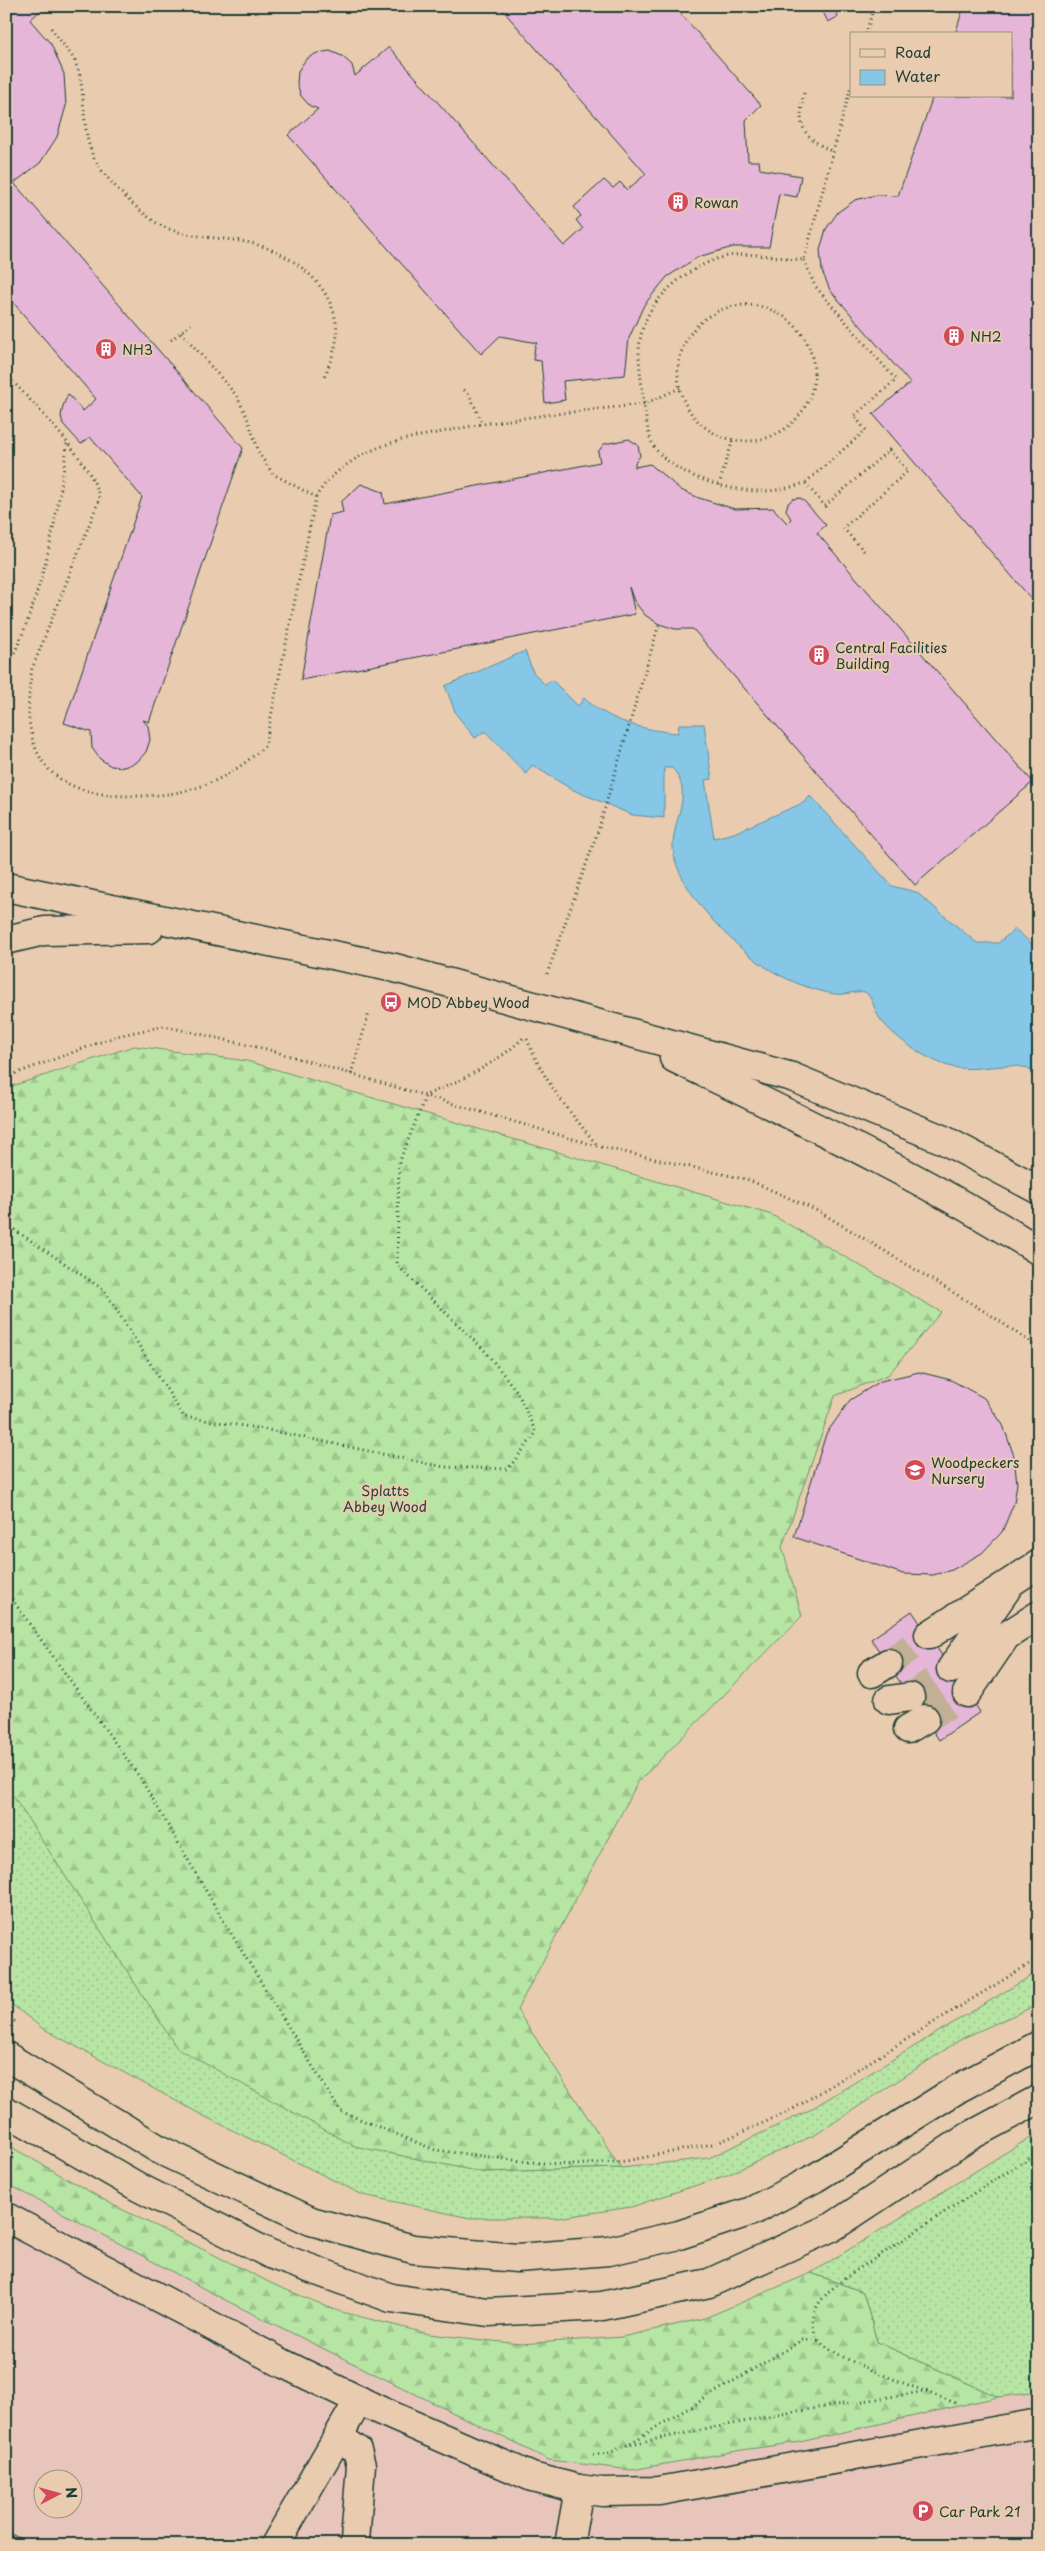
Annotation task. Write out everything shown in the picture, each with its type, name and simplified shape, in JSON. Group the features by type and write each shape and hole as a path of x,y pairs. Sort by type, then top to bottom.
{"street":[{"path":"6,887 395,968 536,1005 617,1030 792,1077 944,1140 1039,1190"},
{"path":"6,940 44,931 196,928"},
{"path":"617,1030 780,1109 911,1178 1039,1251"},
{"path":"929,1635 1039,1564"},
{"path":"951,1669 1011,1582"},
{"path":"967,1693 1006,1636 1039,1615"},
{"path":"6,2056 160,2150 311,2221 413,2249 517,2258 609,2251 679,2236 752,2210 815,2178 960,2088 1039,2045"},
{"path":"6,2112 140,2188 270,2254 391,2298 488,2312 602,2306 709,2283 834,2226 970,2136 1039,2099"},
{"path":"8,2221 274,2359 381,2411 532,2477 579,2489 634,2493 659,2491 831,2462 1039,2423"},
{"path":"275,2545 359,2400"},
{"path":"338,2436 358,2450 361,2465 355,2541"},
{"path":"569,2545 579,2489"}],"path":[{"path":"867,32 874,6"},
{"path":"51,28 74,59 78,69 88,143 95,160 108,178 149,218 176,232 247,242 272,249 286,255 303,268 315,282 328,300 334,314 337,332 336,343 324,379"},
{"path":"804,260 759,256 728,256 696,269 672,285 646,317 640,335 639,356 644,404 653,444 662,456 697,477 719,485 740,490 764,492 781,490 804,482 866,430 854,416 896,380 815,286 804,260 850,90"},
{"path":"804,92 800,115 802,126 813,141 833,152"},
{"path":"741,305 760,306 778,312 794,324 806,339 813,358 814,377 810,396 801,413 787,427 771,436 752,441 733,439 714,433 699,421 687,406 680,388 679,368 682,349 692,332 706,318 741,305"},
{"path":"172,340 191,324"},
{"path":"181,332 236,395 247,417 260,455 273,474 316,497"},
{"path":"6,374 67,444 94,478 99,490 99,500 32,669 28,695 28,726 34,746 50,772 75,788 94,794 159,796 196,790 238,768 264,746 316,497 323,485 338,471 371,451 396,441 482,422 644,404 680,388"},
{"path":"464,390 469,394 482,422"},
{"path":"719,485 733,439"},
{"path":"6,671 23,636 50,543 60,497 67,444"},
{"path":"804,482 825,506 889,450 908,471 843,528 864,551"},
{"path":"536,1005 606,806 659,624"},
{"path":"351,1074 369,1013"},
{"path":"6,1077 117,1036 164,1026 266,1049 597,1146 749,1180 820,1212 992,1316 1039,1348"},
{"path":"6,1224 104,1290 184,1417 274,1431 444,1467 508,1469 536,1434 518,1393 485,1351 397,1265 399,1163 426,1096 466,1078 498,1059 525,1036 538,1068 564,1106 597,1146"},
{"path":"6,1590 141,1779 226,1925 340,2111 435,2150 528,2162 574,2165 626,2161 717,2143 788,2112 1039,1958"},
{"path":"6,2016 20,2025"},
{"path":"818,2340 813,2321 814,2312 824,2297 838,2285 971,2195 1039,2154"},
{"path":"591,2455 610,2453 627,2445 802,2340 818,2340 858,2364 928,2391 1010,2428"},
{"path":"627,2445 798,2412 928,2391"}],"shaded area":[{"path":"1039,2132 1039,2545 6,2545 6,2160 418,2365 589,2339 622,2337 705,2318 811,2273"}],"green space":[{"name":"Splatts Abbey Wood","path":"134,1046 247,1061 772,1215 941,1312 888,1375 835,1396 782,1547 802,1616 638,1782 517,2010 621,2168 481,2172 354,2146 177,2048 6,1785 6,1088"},
{"path":"8,1787 481,2172 621,2168 709,2158 806,2112 1039,1971 1039,2004 963,2038 815,2135 727,2175 631,2207 558,2218 470,2218 363,2195 202,2115 42,2028 6,2000 6,1788"},
{"path":"1039,2132 1039,2392 998,2397 877,2342 863,2292 811,2273"},
{"path":"6,2144 115,2206 277,2286 338,2311 429,2334 520,2344 622,2337 705,2318 811,2273 863,2292 877,2342 998,2397 800,2442 742,2450 632,2470 549,2460 229,2302 6,2183"}],"water":[{"path":"525,651 533,672 545,685 552,680 578,706 584,698 616,719 640,727 665,732 678,733 679,724 704,724 712,779 705,780 714,838 734,833 805,802 810,796 892,886 916,892 977,943 998,943 1015,929 1039,950 1039,1093 1036,1077 1028,1068 1011,1066 967,1069 937,1062 915,1050 895,1035 880,1019 865,992 827,993 803,986 774,972 743,950 710,917 695,898 683,879 675,861 673,844 681,805 682,786 672,768 664,768 664,818 632,815 571,789 532,765 526,774 485,731 475,738 456,714 445,686"}],"building":[{"name":"NH3","path":"6,6 52,6 46,12 43,8 30,20 51,44 64,74 66,106 57,137 40,163 14,183 243,448 149,722 143,720 148,726 150,740 146,752 137,762 124,767 111,766 100,759 92,748 91,732 64,723 142,497 90,437 81,444 63,424 61,416 68,394 83,411 96,399 11,300 6,304"},
{"name":"Rowan","path":"499,6 674,6 761,105 746,120 748,161 759,161 760,169 801,176 797,197 779,194 769,247 733,247 698,257 667,277 644,305 629,338 625,375 563,381 565,400 545,403 541,361 533,360 537,343 500,336 481,354 288,135 318,109 310,106 301,96 297,84 298,71 306,59 317,53 330,51 342,56 352,65 355,76 389,47 564,246 583,229 576,220 581,216 574,207 604,180 613,188 620,182 627,190 646,174"},
{"path":"820,6 833,6 838,17 828,22"},
{"name":"NH2","path":"964,6 1039,6 1039,608 873,414 910,383 830,290 822,271 820,250 826,229 838,212 855,200 876,195 898,196 932,98 1012,98 1012,32 956,32"},
{"name":"Central Facilities Building","path":"629,439 638,445 640,456 635,463 635,467 650,464 681,490 699,498 735,509 773,508 787,523 791,519 786,510 788,503 793,499 800,498 805,502 826,525 817,533 1033,782 915,885 693,629 675,629 659,624 645,615 634,601 629,587 635,614 301,680 330,515 343,512 341,502 361,484 383,492 385,504 600,462 598,452 604,444"},
{"name":"Woodpeckers Nursery","path":"919,1372 951,1380 984,1398 1003,1425 1014,1456 1017,1484 1014,1503 1002,1532 982,1553 952,1570 933,1575 903,1574 794,1537 826,1434 850,1400 881,1381"},
{"path":"912,1611 980,1712 939,1740 871,1639"},
{"path":"6,2531 31,2545 6,2545"}],"tunnel":[{"path":"888,1663 929,1635"},
{"path":"910,1697 951,1669"},
{"path":"925,1719 967,1693"}],"place":[{"name":"Rowan","path":"678,202"},
{"name":"NH2","path":"954,336"},
{"name":"NH3","path":"106,349"},
{"name":"Central Facilities Building","path":"819,655"},
{"name":"MOD Abbey Wood","path":"391,1002"},
{"name":"Woodpeckers Nursery","path":"915,1470"},
{"name":"Car Park 21","path":"923,2511"}]}
